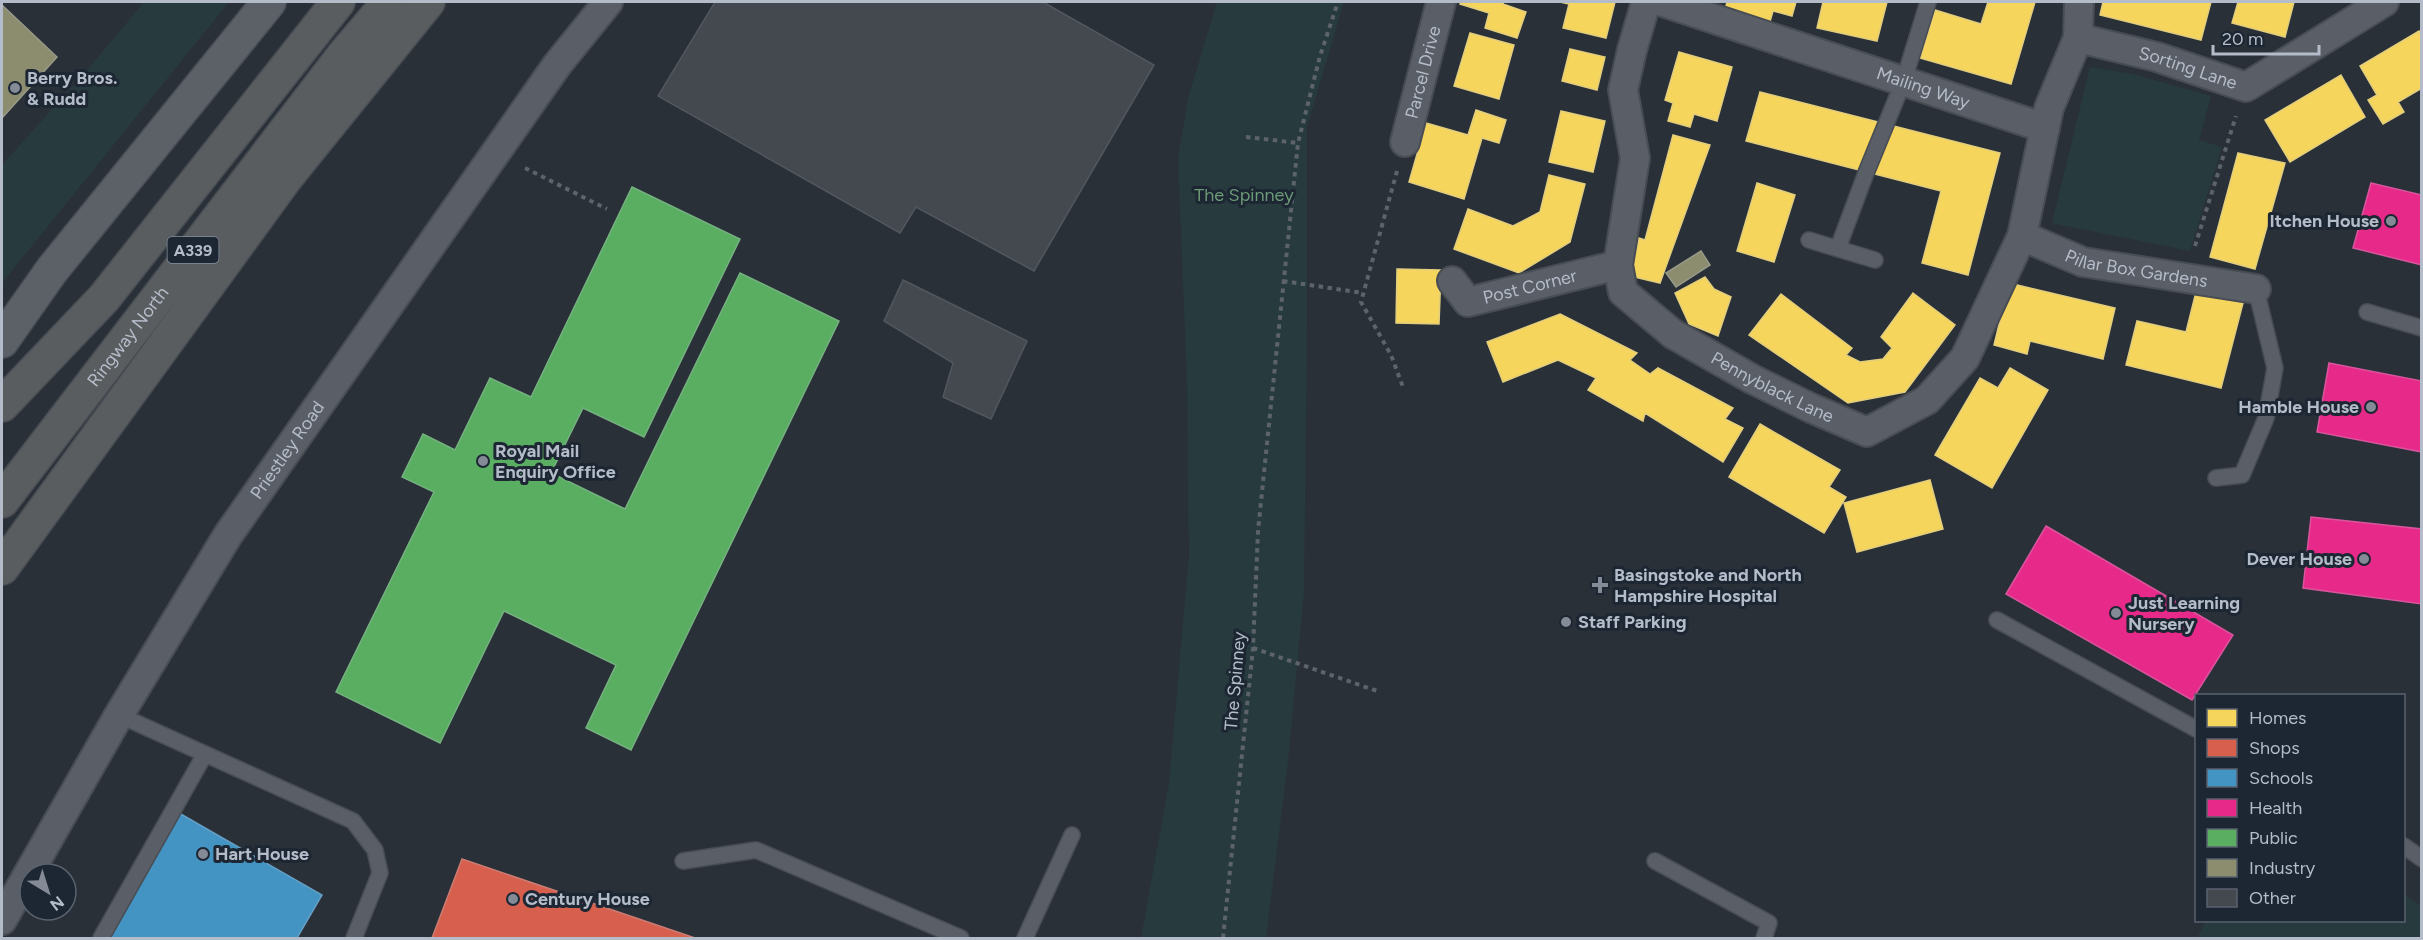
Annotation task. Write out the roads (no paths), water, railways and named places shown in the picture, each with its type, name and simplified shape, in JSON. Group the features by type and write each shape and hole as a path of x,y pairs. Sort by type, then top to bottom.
{"highway":[{"name":"A339","path":"2,425 338,2"},
{"name":"Ringway North","path":"2,501 343,56 388,2"},
{"path":"2,568 285,179 428,2"},
{"path":"2,405 104,298"}],"main road":[{"path":"2,341 52,270 269,2"}],"street":[{"name":"Priestley Road","path":"2,920 119,716 228,535 557,65 608,2"},
{"name":"Parcel Drive","path":"1405,142 1441,2"},
{"name":"Pennyblack Lane","path":"1646,2 1623,90 1635,158 1618,266 1623,292 1673,334 1752,379 1867,432 1927,400 1965,358 2022,236 2045,128"},
{"path":"2045,128 2049,108 2078,38 2079,2"},
{"name":"Sorting Lane","path":"2078,38 2157,57 2246,87 2384,2"},
{"name":"Mailing Way","path":"1673,3 2045,128"},
{"name":"Pillar Box Gardens","path":"2022,236 2083,262 2256,289"},
{"name":"Post Corner","path":"1452,281 1468,302 1618,266"}],"lane":[{"path":"1838,248 1904,80 1928,2"},
{"path":"1809,240 1875,260"},
{"path":"2216,478 2242,475 2266,418 2275,368 2256,289"},
{"path":"2367,312 2421,328"},
{"path":"1997,620 2195,728"},
{"path":"119,716 353,821 375,850 380,873 354,939"},
{"path":"101,939 205,754"},
{"path":"1025,939 1072,835"},
{"path":"2405,847 2421,859"},
{"path":"683,861 756,850 961,939"},
{"path":"1655,861 1769,923 1764,939"}],"place":[{"name":"Berry Bros. & Rudd","path":"15,88"},
{"name":"Itchen House","path":"2391,221"},
{"name":"Hamble House","path":"2371,407"},
{"name":"Royal Mail Enquiry Office","path":"483,461"},
{"name":"Dever House","path":"2364,559"},
{"name":"Basingstoke and North Hampshire Hospital","path":"1600,585"},
{"name":"Just Learning Nursery","path":"2116,613"},
{"name":"Staff Parking","path":"1566,622"},
{"name":"Hart House","path":"203,854"},
{"name":"Century House","path":"513,899"}],"park label":[{"name":"The Spinney","path":"1244,195"}]}
